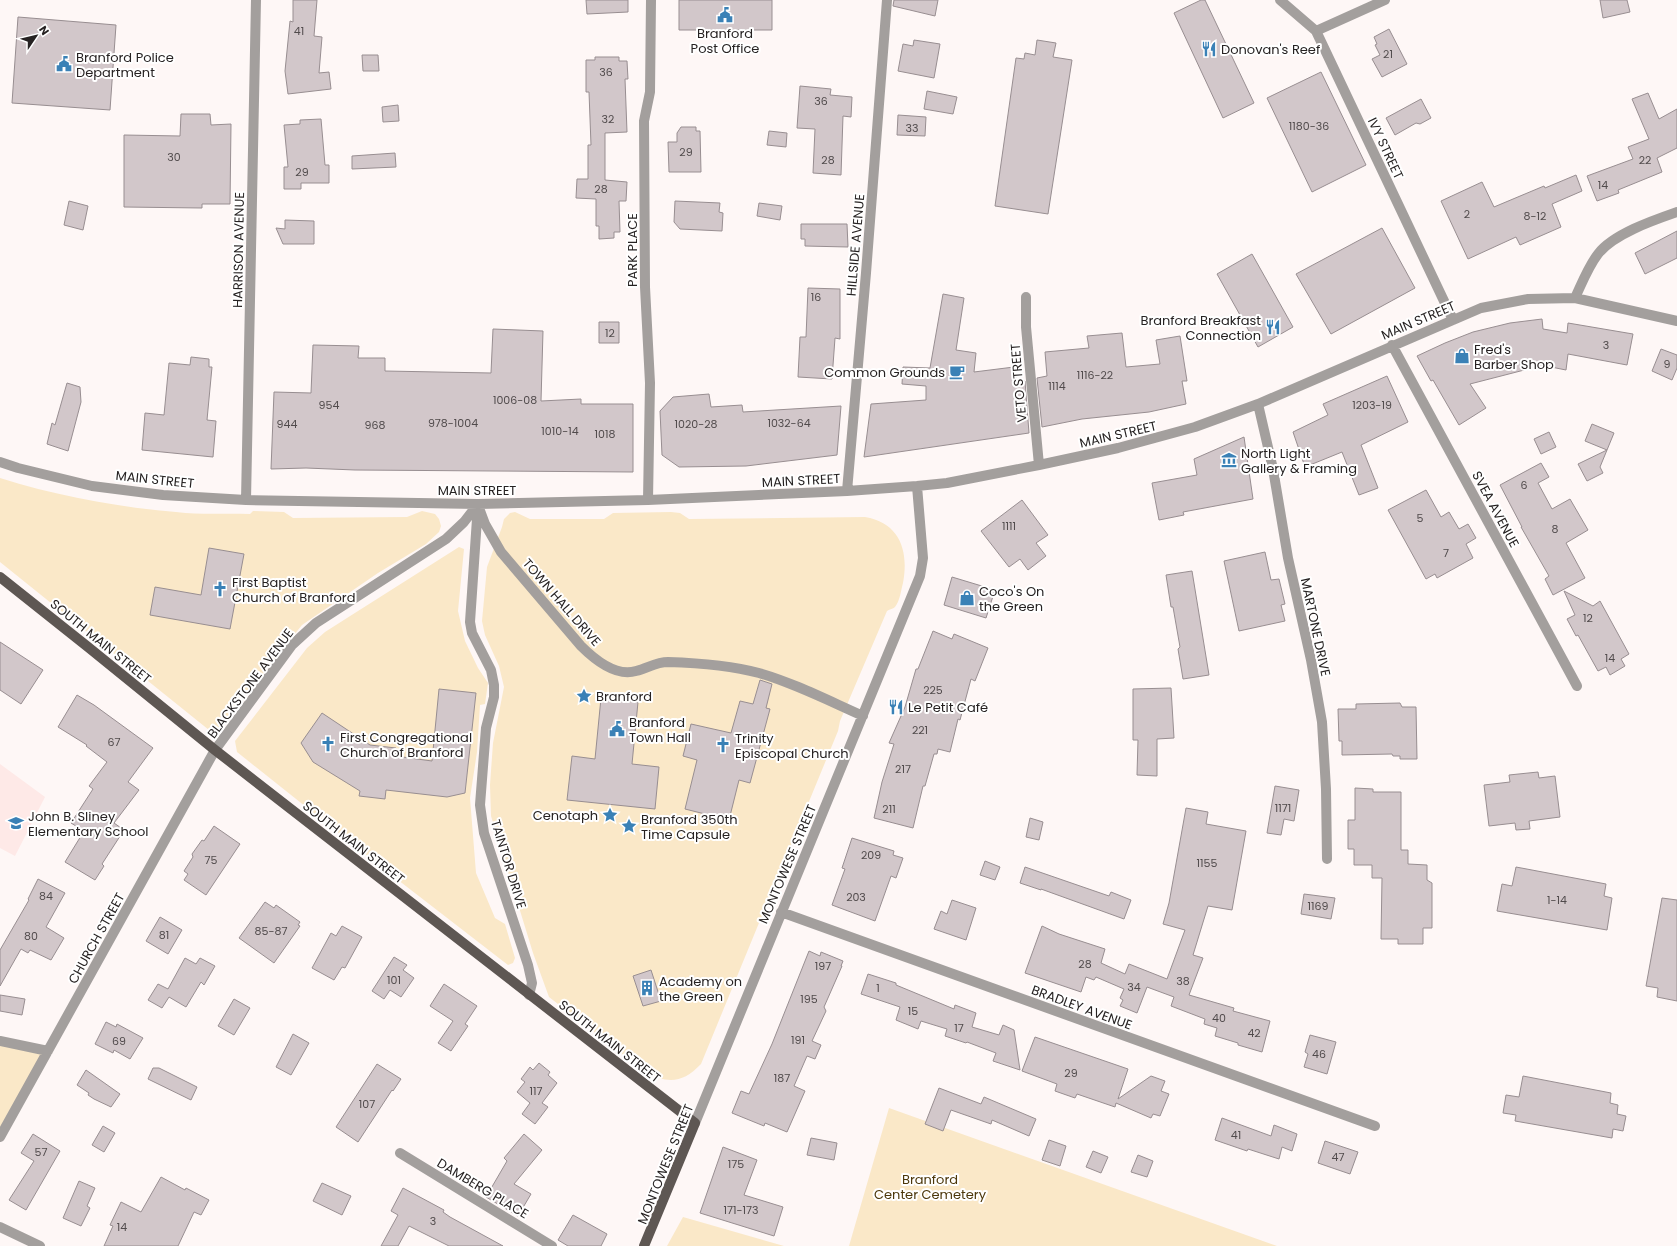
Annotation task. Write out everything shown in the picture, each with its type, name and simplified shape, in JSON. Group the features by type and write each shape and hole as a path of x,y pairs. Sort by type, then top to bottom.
{"main road":[{"name":"SOUTH MAIN STREET","path":"0,577 88,646 215,750 695,1123"},
{"name":"MONTOWESE STREET","path":"644,1246 695,1123"}],"street":[{"name":"HARRISON AVENUE","path":"246,500 256,0"},
{"name":"PARK PLACE","path":"648,500 650,383 645,287 644,121 650,92 651,0"},
{"name":"HILLSIDE AVENUE","path":"847,491 866,274 887,0"},
{"name":"IVY STREET","path":"1280,0 1316,31 1453,320"},
{"path":"1316,31 1385,0"},
{"path":"1575,298 1589,268 1599,253 1607,246 1624,234 1677,212"},
{"name":"VETO STREET","path":"1026,297 1026,327 1039,465"},
{"name":"MAIN STREET","path":"0,462 18,468 92,486 163,495 246,500 478,504 648,500 847,491 918,486 947,483 1039,465 1167,435 1208,423 1258,404 1392,345 1481,308 1528,299 1575,298 1677,321"},
{"name":"SVEA AVENUE","path":"1392,345 1577,686"},
{"name":"MARTONE DRIVE","path":"1258,404 1273,469 1288,558 1311,660 1322,722 1326,788 1327,859"},
{"name":"MONTOWESE STREET","path":"695,1123 922,569 923,558 918,486"},
{"name":"TOWN HALL DRIVE","path":"478,504 485,524 501,552 581,646 593,657 608,667 629,672 639,670 657,662 668,662 713,664 756,672 787,683 863,716"},
{"name":"BLACKSTONE AVENUE","path":"215,750 292,645 303,633 446,539 464,522 478,504"},
{"name":"TAINTOR DRIVE","path":"478,504 470,622 472,633 491,670 494,685 494,697 486,728 480,814 484,833 528,965 532,983 529,995"},
{"name":"CHURCH STREET","path":"0,1137 215,750"},
{"name":"BRADLEY AVENUE","path":"781,912 1375,1126"},
{"path":"0,1041 48,1051"},
{"name":"DAMBERG PLACE","path":"400,1153 552,1246"},
{"path":"0,1227 40,1246"}],"shaded area":[{"name":"John B. Sliney Elementary School","path":"0,764 45,797 15,856 0,848"}],"green space":[{"path":"0,478 87,500 154,510 204,514 250,514 253,511 284,512 293,518 407,517 422,511 435,514 439,519 441,526 439,532 426,544 378,573 302,625 220,727 213,731 209,730 0,562"},
{"path":"515,512 530,519 604,519 613,513 671,512 680,513 689,519 865,517 877,520 887,525 894,532 903,550 905,571 898,602 895,607 887,611 840,721 838,731 701,1064 694,1071 681,1078 667,1080 644,1071 549,997 533,953 491,816 490,785 493,743 504,687 499,666 485,635 482,621 487,567 504,519 510,513"},
{"path":"459,547 464,549 458,611 465,641 478,668 488,683 485,704 480,705 477,752 470,798 476,873 495,918 505,924 515,958 513,963 508,965 389,873 237,752 235,741 307,648 325,632"},
{"path":"0,1041 48,1051 0,1137"},
{"name":"Branford Center Cemetery","path":"889,1108 1277,1246 849,1246"},
{"path":"683,1217 784,1246 667,1246"}],"building":[{"path":"293,0 317,0 314,36 322,37 319,73 329,72 331,89 288,94 285,71 290,21 293,22"},
{"path":"586,0 628,0 628,12 587,14"},
{"name":"Branford Post Office","path":"679,0 772,0 772,30 679,30"},
{"path":"894,0 938,0 935,16 893,6"},
{"name":"Donovan's Reef","path":"1201,0 1205,0 1254,103 1223,118 1174,13"},
{"path":"1600,0 1627,0 1630,12 1603,18"},
{"name":"Branford Police Department","path":"18,17 116,25 110,110 12,103"},
{"path":"1389,29 1407,64 1382,77 1372,59 1380,55 1375,45 1377,44 1374,37"},
{"path":"914,40 940,44 934,78 898,71 903,44 913,46"},
{"path":"1037,40 1056,43 1053,57 1072,60 1048,214 995,206 1016,58 1024,59 1025,53 1035,55"},
{"path":"362,55 378,55 379,71 363,71"},
{"path":"595,57 619,57 619,61 627,61 628,79 625,79 627,132 605,133 605,180 627,182 626,201 619,201 620,232 614,232 614,238 599,239 599,226 596,226 596,199 576,198 577,179 588,179 588,145 591,145 589,92 586,92 586,60 595,60"},
{"path":"1321,72 1366,165 1312,192 1267,98"},
{"path":"800,86 831,89 830,95 852,97 851,117 843,116 841,175 813,173 815,129 797,128"},
{"path":"927,91 957,97 953,114 924,109"},
{"path":"1648,93 1659,119 1677,109 1677,148 1657,158 1662,172 1618,190 1619,193 1597,201 1587,176 1633,159 1628,147 1649,139 1632,99"},
{"path":"1421,99 1431,118 1420,124 1416,123 1395,135 1386,118"},
{"path":"398,105 399,121 383,122 382,107"},
{"path":"181,114 210,114 211,125 231,124 230,204 202,204 202,208 124,207 124,135 180,136"},
{"path":"898,115 926,117 925,136 897,135"},
{"path":"321,119 325,165 329,165 329,183 301,183 301,189 284,189 284,167 288,167 284,125 300,124 300,120"},
{"path":"681,127 696,127 696,131 700,131 701,172 669,172 668,142 677,142 677,133"},
{"path":"769,131 787,133 786,147 767,145"},
{"path":"395,153 396,167 352,169 352,156"},
{"path":"1576,175 1582,191 1552,204 1561,227 1520,245 1516,237 1468,259 1441,201 1482,182 1494,207 1544,186 1545,188"},
{"path":"69,201 88,206 83,230 64,225"},
{"path":"675,201 720,203 719,212 723,213 722,231 680,229 674,222"},
{"path":"759,203 782,206 780,220 757,216"},
{"path":"285,220 314,221 314,244 283,244 276,228 285,229"},
{"path":"801,224 847,224 848,247 805,246 805,239 801,239"},
{"path":"1382,228 1415,288 1331,334 1296,274"},
{"path":"1677,231 1677,258 1645,274 1635,253"},
{"path":"1252,254 1293,327 1258,347 1217,274"},
{"path":"808,288 840,289 840,339 835,338 832,379 798,377 800,337 806,337"},
{"path":"943,294 964,298 956,350 976,353 974,372 1014,367 1017,382 1025,381 1029,433 864,457 871,404 926,400 926,386 902,384 903,367 930,368"},
{"path":"1542,319 1543,329 1567,333 1568,323 1633,334 1627,365 1568,354 1566,370 1536,364 1536,367 1470,384 1486,408 1459,425 1417,356 1473,332 1510,323"},
{"path":"599,322 619,322 619,343 599,343"},
{"path":"493,329 543,331 541,401 581,399 581,404 633,404 633,472 355,470 306,468 271,469 274,392 311,393 313,345 359,346 358,358 385,358 385,371 491,373"},
{"path":"1122,333 1126,367 1160,364 1156,340 1180,336 1187,381 1182,381 1186,404 1149,412 1082,419 1042,427 1037,378 1047,376 1045,352 1089,348 1087,336"},
{"path":"1661,349 1677,355 1677,368 1672,380 1652,371"},
{"path":"191,357 209,359 209,367 212,367 207,420 216,421 213,457 142,450 145,413 164,415 169,363 190,365"},
{"path":"1387,376 1408,422 1361,445 1378,488 1359,495 1342,452 1305,467 1293,432 1328,415 1323,404"},
{"path":"67,383 80,387 81,402 68,451 47,444 52,423 55,425"},
{"path":"709,394 711,407 742,405 743,412 841,406 837,455 746,466 679,467 662,455 660,411 673,397"},
{"path":"1592,424 1614,433 1607,450 1585,441"},
{"path":"1549,432 1556,447 1541,454 1534,439"},
{"path":"1244,437 1253,499 1183,512 1184,515 1159,520 1152,483 1197,475 1194,459"},
{"path":"1607,450 1600,467 1603,473 1587,481 1578,464"},
{"path":"1541,463 1549,477 1538,483 1552,509 1570,499 1588,530 1566,543 1585,578 1553,595 1545,579 1549,576 1521,527 1500,485"},
{"path":"1426,490 1441,517 1449,512 1459,529 1468,524 1476,538 1466,544 1473,558 1437,578 1435,574 1426,579 1388,510"},
{"path":"1022,500 1048,535 1036,543 1046,556 1028,570 1020,559 1009,567 981,531"},
{"name":"First Baptist Church of Branford","path":"209,548 244,554 230,629 150,615 155,587 201,595"},
{"path":"1265,552 1271,580 1279,579 1285,604 1281,605 1285,621 1239,631 1224,561"},
{"path":"1192,571 1209,675 1183,679 1178,649 1180,647 1166,575"},
{"path":"952,577 995,590 986,618 944,605"},
{"path":"1564,591 1593,606 1600,601 1629,654 1621,659 1625,666 1610,675 1606,667 1598,671 1578,635 1576,636 1567,619 1575,615"},
{"path":"933,631 952,639 954,634 988,648 975,681 971,679 960,720 958,719 950,752 938,749 937,754 934,754 925,786 923,786 913,828 874,818 882,782 894,744 889,743 905,707 916,669 918,669"},
{"path":"0,642 43,670 21,704 0,690"},
{"name":"Trinity Episcopal Church","path":"760,680 772,684 766,708 770,709 750,783 739,780 729,820 685,809 697,760 683,756 691,724 731,733 740,701 753,704"},
{"path":"1171,688 1174,738 1157,739 1157,776 1137,775 1138,740 1133,740 1133,689"},
{"name":"First Congregational Church of Branford","path":"439,689 476,693 465,793 447,797 386,790 385,799 359,796 360,791 313,762 301,743 322,713 370,745 396,748 395,756 432,761"},
{"path":"77,695 94,705 153,748 128,782 139,790 114,823 124,830 102,864 104,866 95,880 65,862 84,831 71,823 93,789 89,786 107,762 86,746 87,745 58,727"},
{"name":"Branford Town Hall","path":"601,698 638,702 632,764 659,767 655,809 567,800 572,756 595,759"},
{"path":"1400,703 1402,707 1416,707 1417,759 1400,759 1400,756 1393,756 1392,754 1342,755 1342,741 1339,741 1338,709 1356,709 1356,704"},
{"path":"1538,772 1539,778 1555,776 1560,817 1529,821 1530,829 1516,830 1515,823 1489,826 1484,785 1510,782 1509,775"},
{"path":"1275,786 1299,790 1294,821 1284,819 1281,835 1267,833"},
{"path":"1355,788 1373,789 1373,792 1401,792 1401,850 1408,850 1408,864 1427,865 1427,880 1432,883 1432,928 1423,928 1423,944 1398,944 1398,939 1381,939 1382,878 1372,878 1372,865 1354,865 1354,849 1348,849 1348,820 1355,820"},
{"path":"1186,808 1208,812 1206,824 1246,831 1232,910 1208,906 1193,955 1203,958 1189,995 1234,1008 1233,1011 1270,1021 1262,1052 1215,1036 1217,1028 1204,1024 1205,1019 1171,1006 1174,997 1147,987 1137,1013 1120,1006 1123,1000 1120,998 1124,989 1096,977 1094,980 1086,977 1081,992 1025,973 1042,926 1059,934 1105,949 1101,963 1125,974 1129,964 1167,979 1185,930 1163,924 1169,903"},
{"path":"1030,818 1043,822 1039,840 1026,837"},
{"path":"214,826 240,844 206,895 184,880 188,874 184,871 193,857 192,854 202,840 204,841"},
{"path":"852,838 894,851 893,855 903,858 896,878 891,876 875,921 832,905 845,869 842,868"},
{"path":"985,861 1000,867 995,880 980,875"},
{"path":"1025,867 1109,896 1111,892 1131,900 1124,919 1020,883"},
{"path":"1516,867 1606,884 1604,896 1612,898 1607,930 1497,911 1502,884 1512,886"},
{"path":"38,879 65,893 46,927 64,938 51,960 30,950 28,953 21,949 0,986 0,950 29,900 28,899"},
{"path":"1304,894 1335,898 1331,919 1301,914"},
{"path":"1662,898 1677,900 1677,1001 1657,997 1658,988 1646,986"},
{"path":"952,900 976,908 966,940 934,929 941,911 947,914"},
{"path":"265,902 274,908 276,905 300,922 298,925 300,926 274,963 239,938"},
{"path":"160,917 182,930 168,954 146,941"},
{"path":"342,926 362,937 345,968 342,967 334,980 312,968 331,933 336,936"},
{"path":"809,951 820,956 821,952 843,961 824,1007 826,1011 812,1041 821,1045 815,1059 807,1056 794,1086 805,1091 787,1132 765,1123 764,1126 732,1113 741,1091 749,1094 772,1044"},
{"path":"394,957 407,965 403,970 414,978 401,997 390,990 384,999 372,991"},
{"path":"185,958 196,964 200,958 215,966 204,985 201,982 186,1007 169,997 162,1008 148,1000 158,984 168,989"},
{"name":"Academy on the Green","path":"651,970 661,1001 643,1006 633,976"},
{"path":"868,974 896,983 896,985 954,1009 955,1005 976,1013 972,1027 999,1035 1003,1025 1014,1030 1020,1070 993,1061 996,1053 967,1042 966,1043 945,1036 947,1029 921,1021 918,1029 896,1020 900,1007 861,994"},
{"path":"444,984 477,1006 465,1024 468,1026 451,1051 438,1043 453,1021 430,1006"},
{"path":"0,995 25,999 22,1015 0,1011"},
{"path":"234,999 250,1008 234,1035 218,1026"},
{"path":"106,1022 116,1027 117,1024 143,1038 130,1059 114,1050 113,1053 95,1044"},
{"path":"293,1034 309,1043 291,1075 276,1067"},
{"path":"1310,1035 1336,1042 1327,1074 1304,1067 1308,1054 1305,1052"},
{"path":"1035,1037 1128,1069 1118,1099 1151,1076 1165,1081 1161,1091 1169,1094 1160,1116 1153,1114 1151,1118 1116,1103 1115,1107 1077,1094 1075,1098 1055,1091 1057,1084 1022,1071"},
{"path":"539,1063 550,1072 548,1075 557,1083 542,1103 548,1107 535,1124 522,1114 530,1103 517,1092 525,1082 521,1079 530,1067 533,1070"},
{"path":"377,1064 401,1079 393,1091 392,1090 358,1142 336,1127"},
{"path":"153,1068 159,1068 197,1087 191,1100 148,1079"},
{"path":"86,1070 120,1094 111,1107 94,1099 88,1095 89,1093 77,1085"},
{"path":"1523,1076 1611,1093 1610,1103 1618,1105 1617,1114 1626,1116 1623,1131 1613,1129 1612,1138 1515,1121 1516,1115 1503,1113 1506,1095 1519,1097"},
{"path":"939,1088 981,1104 984,1097 1036,1119 1029,1136 992,1120 991,1124 951,1110 943,1131 925,1124"},
{"path":"1222,1118 1271,1136 1274,1125 1297,1134 1292,1151 1282,1147 1279,1159 1248,1149 1247,1151 1215,1140"},
{"path":"103,1126 115,1133 104,1152 92,1145"},
{"path":"33,1134 60,1151 26,1210 9,1200 34,1161 21,1153"},
{"path":"524,1134 542,1150 514,1184 531,1194 518,1216 486,1197 507,1161 504,1158"},
{"path":"811,1138 837,1143 834,1160 807,1155"},
{"path":"1049,1140 1066,1146 1060,1166 1042,1160"},
{"path":"1325,1141 1358,1152 1350,1174 1318,1163"},
{"path":"723,1147 757,1160 744,1195 783,1207 774,1236 700,1213"},
{"path":"1093,1151 1108,1157 1101,1173 1086,1167"},
{"path":"1138,1155 1153,1161 1147,1177 1131,1172"},
{"path":"161,1177 185,1190 186,1188 209,1200 201,1215 194,1212 178,1246 104,1246 113,1226 110,1225 121,1202 141,1212"},
{"path":"79,1181 95,1188 87,1206 90,1208 81,1226 63,1218"},
{"path":"322,1183 351,1196 342,1215 313,1201"},
{"path":"403,1188 444,1210 443,1212 450,1217 503,1246 449,1246 409,1226 398,1246 381,1246 398,1215 391,1211"},
{"path":"573,1215 607,1234 601,1246 568,1246 558,1240"}],"place":[{"name":"Branford Post Office","path":"725,15"},
{"name":"Donovan's Reef","path":"1209,49"},
{"name":"Branford Police Department","path":"64,64"},
{"name":"Branford Breakfast Connection","path":"1273,327"},
{"name":"Fred's Barber Shop","path":"1462,356"},
{"name":"Common Grounds","path":"957,372"},
{"name":"North Light Gallery & Framing","path":"1229,460"},
{"name":"First Baptist Church of Branford","path":"220,589"},
{"name":"Coco's On the Green","path":"967,598"},
{"name":"Branford","path":"584,696"},
{"name":"Le Petit Café","path":"896,707"},
{"name":"Branford Town Hall","path":"617,729"},
{"name":"First Congregational Church of Branford","path":"328,744"},
{"name":"Trinity Episcopal Church","path":"723,745"},
{"name":"Cenotaph","path":"610,815"},
{"name":"John B. Sliney Elementary School","path":"16,823"},
{"name":"Branford 350th Time Capsule","path":"629,826"},
{"name":"Academy on the Green","path":"647,988"}]}
